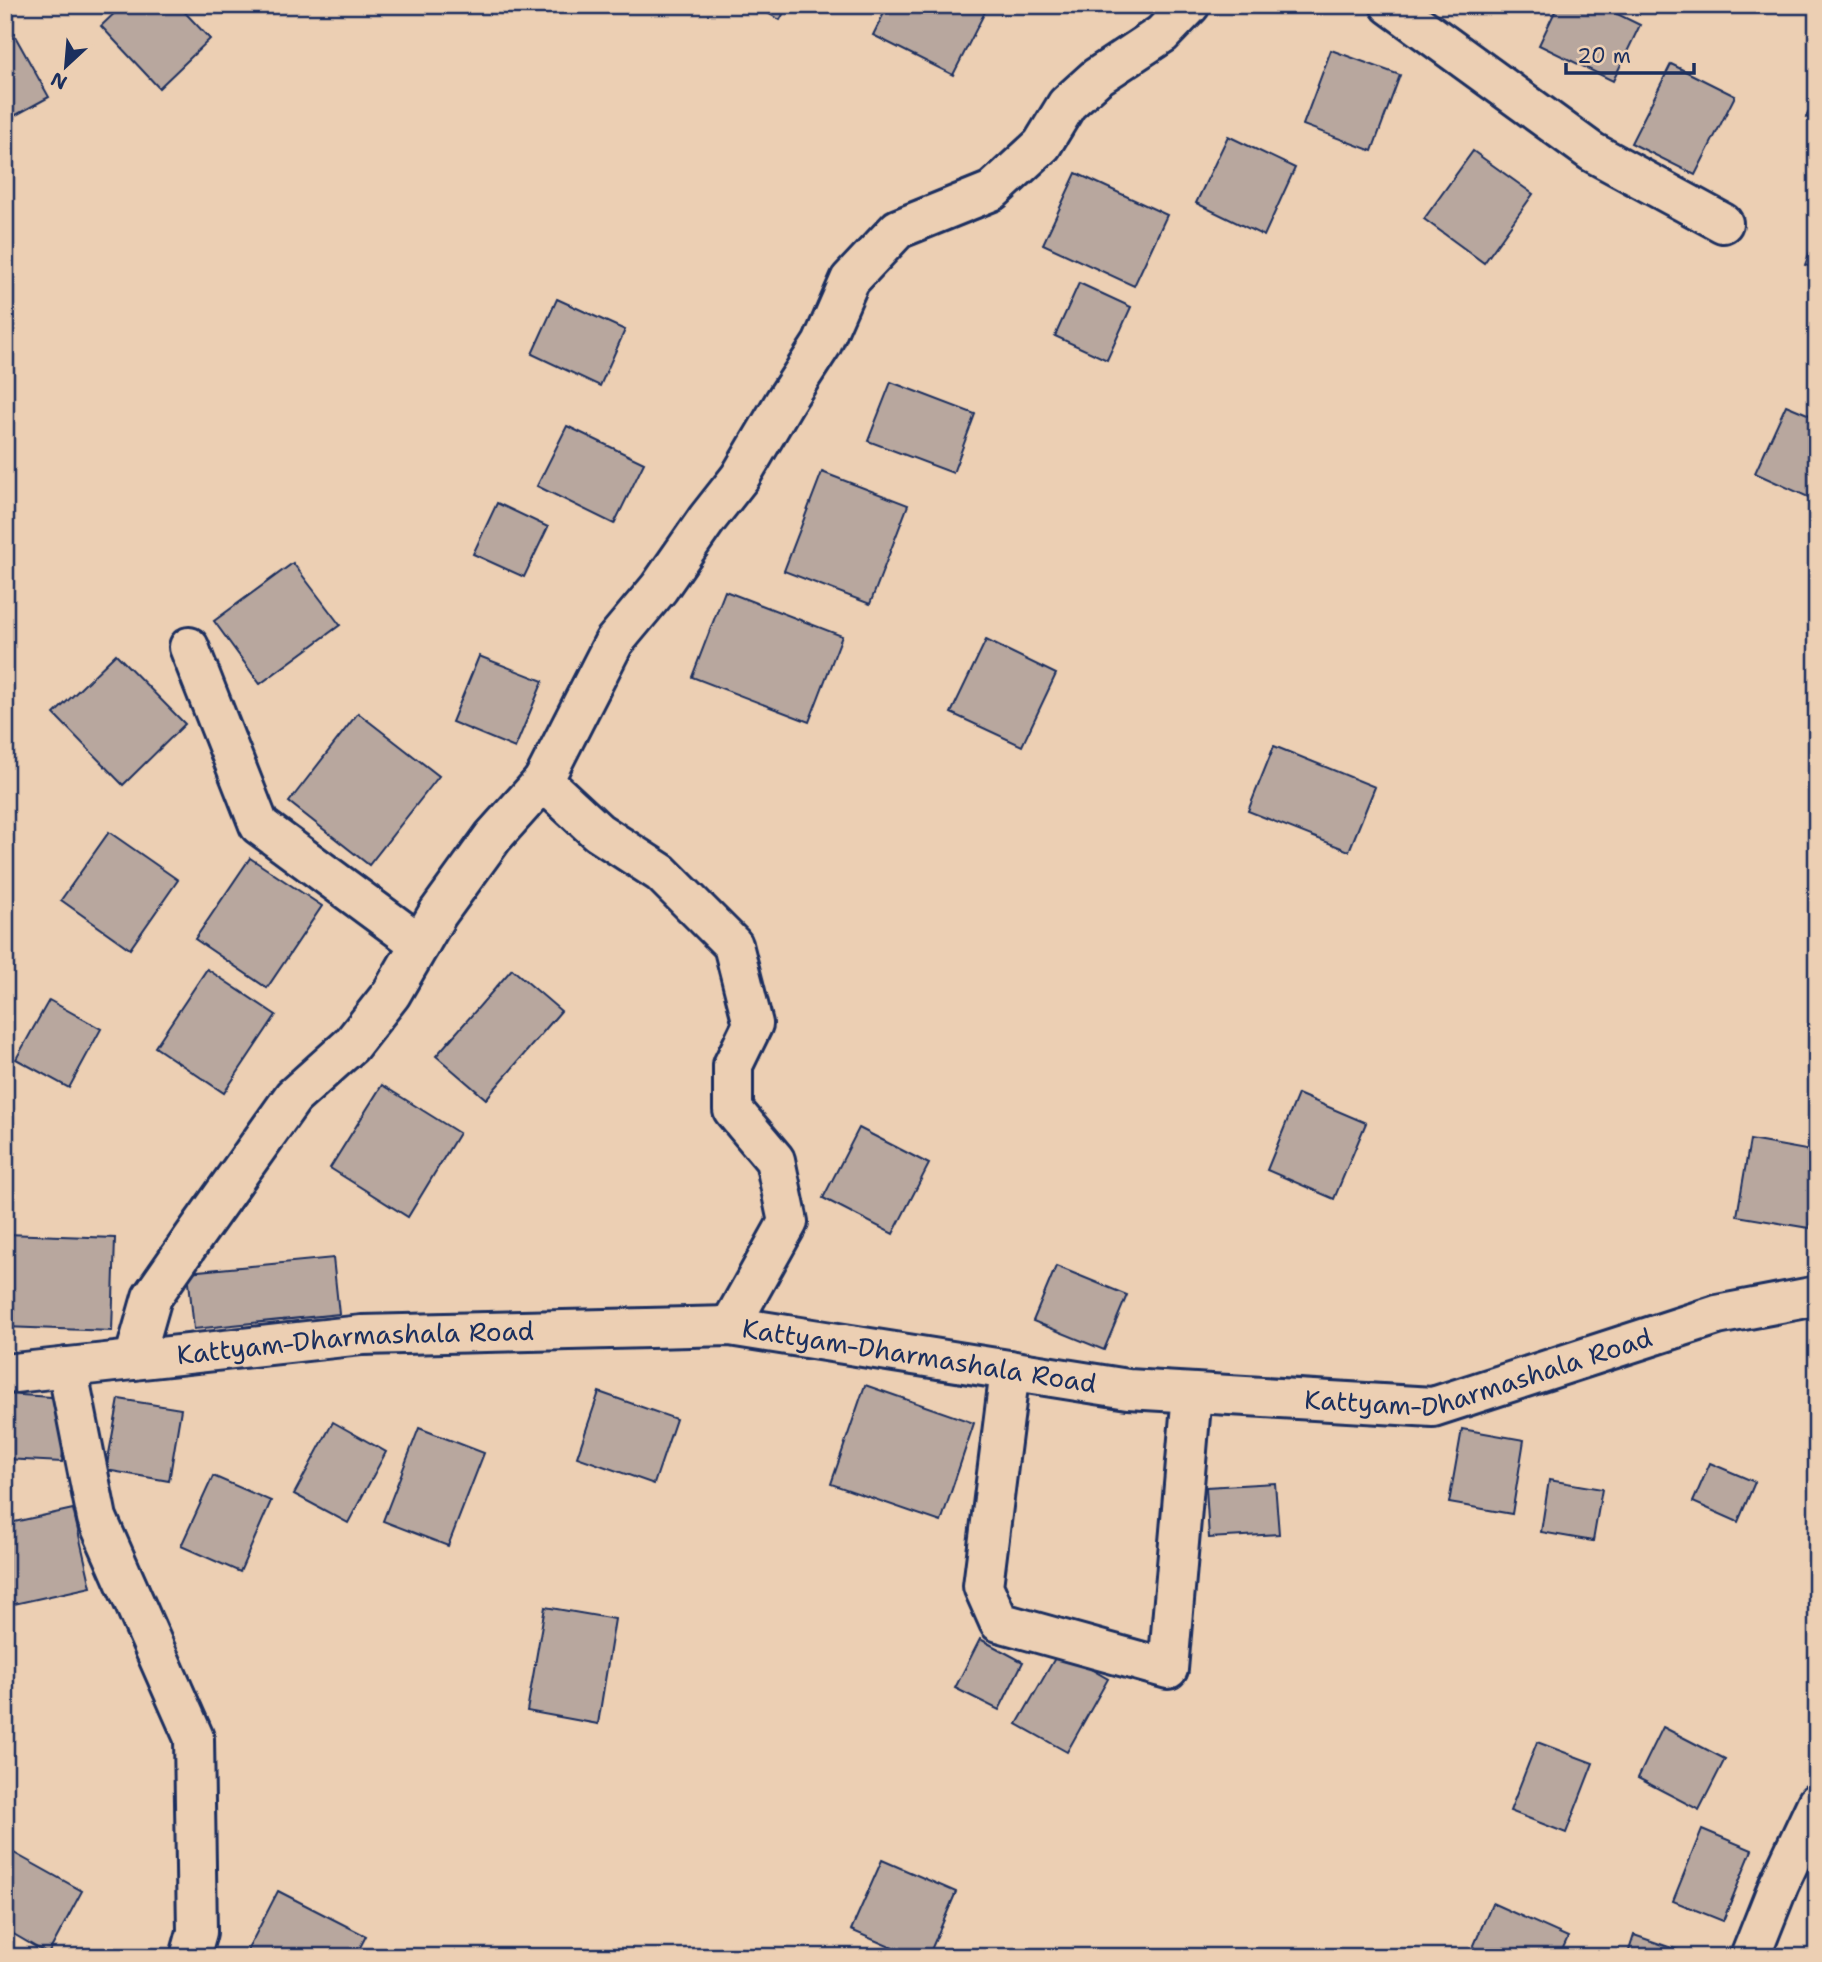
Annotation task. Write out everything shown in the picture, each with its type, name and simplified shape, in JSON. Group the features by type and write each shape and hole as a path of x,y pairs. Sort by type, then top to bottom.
{"street":[{"path":"134,1360 152,1297 293,1097 351,1045 391,993 438,913 493,837 542,780 614,642 659,588 740,477 822,344 850,280 898,229 992,191 1042,145 1067,104 1097,77 1162,33 1190,5"},
{"path":"1390,5 1592,152 1723,223"},
{"path":"189,647 258,825 420,944"},
{"path":"542,780 598,832 660,873 733,945 753,1024 733,1065 733,1111 775,1160 788,1222 730,1326"},
{"name":"Kattyam-Dharmashala Road","path":"5,1374 362,1335 730,1326 1128,1389 1433,1406 1717,1315 1817,1296"},
{"path":"67,1367 97,1518 194,1738 197,1932 190,1957"},
{"path":"1010,1370 983,1586 999,1622 1168,1669 1192,1392"},
{"path":"1750,1957 1779,1884 1817,1803"}],"building":[{"path":"123,5 178,5 210,39 159,88 101,26"},
{"path":"753,5 788,5 780,20"},
{"path":"888,5 973,5 985,12 953,75 873,35"},
{"path":"1558,5 1599,5 1640,25 1613,81 1539,45"},
{"path":"11,29 49,97 5,121 5,32"},
{"path":"1331,50 1400,75 1372,151 1303,125"},
{"path":"1671,64 1735,96 1695,175 1631,143"},
{"path":"1817,97 1817,123 1806,117"},
{"path":"1228,136 1295,168 1264,236 1196,203"},
{"path":"1473,151 1533,194 1484,263 1424,219"},
{"path":"1076,173 1167,215 1134,286 1043,244"},
{"path":"1817,233 1817,269 1805,265"},
{"path":"1079,283 1131,307 1107,360 1055,336"},
{"path":"557,299 625,330 600,386 532,354"},
{"path":"891,382 975,414 953,473 868,441"},
{"path":"1786,405 1817,418 1817,501 1755,473"},
{"path":"567,426 644,463 614,524 537,486"},
{"path":"822,472 908,505 870,604 784,571"},
{"path":"497,503 548,527 524,577 473,554"},
{"path":"293,563 340,625 260,684 214,621"},
{"path":"725,591 842,636 809,722 692,677"},
{"path":"986,640 1056,674 1022,746 951,713"},
{"path":"116,654 185,724 123,785 54,714"},
{"path":"479,656 543,681 515,748 452,722"},
{"path":"358,713 439,776 369,865 289,802"},
{"path":"1274,746 1375,787 1349,851 1248,811"},
{"path":"109,832 178,880 130,949 61,900"},
{"path":"250,858 322,906 267,988 195,939"},
{"path":"207,969 276,1015 224,1093 155,1047"},
{"path":"512,969 561,1011 486,1099 436,1056"},
{"path":"49,1000 101,1029 69,1088 16,1059"},
{"path":"382,1085 459,1133 408,1217 330,1168"},
{"path":"1298,1094 1366,1123 1334,1199 1267,1170"},
{"path":"859,1128 929,1164 893,1234 823,1198"},
{"path":"1750,1140 1817,1152 1817,1180 1809,1228 1737,1216"},
{"path":"6,1234 115,1238 112,1331 5,1327"},
{"path":"333,1258 339,1314 194,1329 188,1272"},
{"path":"1056,1266 1127,1295 1104,1350 1033,1321"},
{"path":"865,1385 974,1423 941,1522 831,1484"},
{"path":"599,1392 676,1419 654,1484 577,1457"},
{"path":"5,1394 67,1398 62,1462 5,1459"},
{"path":"119,1399 181,1409 169,1481 106,1470"},
{"path":"333,1422 386,1452 348,1523 294,1494"},
{"path":"419,1428 484,1453 448,1546 383,1521"},
{"path":"1462,1429 1524,1440 1512,1514 1449,1503"},
{"path":"1710,1463 1755,1482 1738,1522 1693,1502"},
{"path":"213,1476 271,1501 240,1572 181,1546"},
{"path":"1549,1480 1602,1489 1593,1541 1541,1532"},
{"path":"1275,1483 1279,1534 1209,1538 1206,1487"},
{"path":"73,1509 91,1587 5,1606 5,1524"},
{"path":"545,1607 615,1619 598,1724 527,1711"},
{"path":"980,1639 1023,1662 999,1710 955,1688"},
{"path":"1059,1651 1108,1679 1067,1752 1017,1724"},
{"path":"1663,1727 1725,1759 1699,1810 1638,1778"},
{"path":"1537,1742 1593,1763 1566,1833 1510,1811"},
{"path":"1702,1829 1752,1850 1723,1921 1673,1901"},
{"path":"5,1848 82,1891 48,1954 5,1929"},
{"path":"882,1860 956,1892 928,1957 913,1957 851,1930"},
{"path":"278,1891 366,1936 355,1957 244,1957"},
{"path":"1492,1903 1568,1937 1559,1957 1469,1957"},
{"path":"1634,1935 1695,1956 1695,1957 1627,1957"}]}
